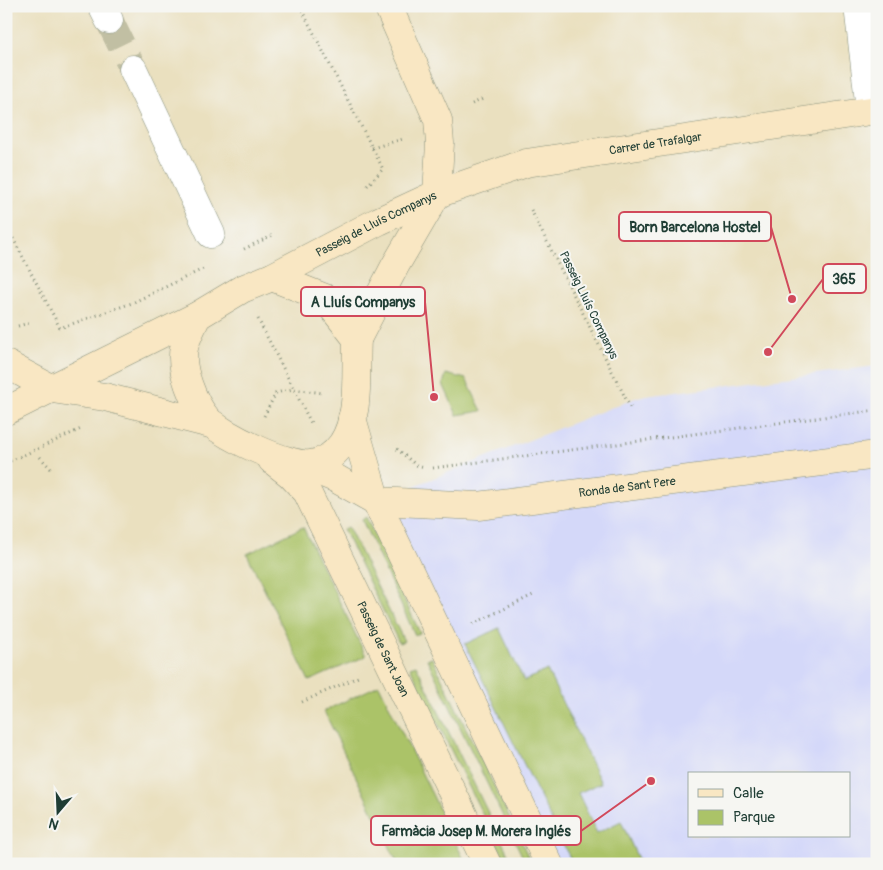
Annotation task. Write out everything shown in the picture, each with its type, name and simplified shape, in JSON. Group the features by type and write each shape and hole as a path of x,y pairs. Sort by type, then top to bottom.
{"main road":[{"name":"Passeig de Lluís Companys","path":"6,411 197,316 242,289 272,277 379,221 437,194 440,143 438,120 388,6"},
{"name":"Carrer de Trafalgar","path":"437,194 526,163 873,110"},
{"path":"303,465 326,460 342,444 352,418 357,340 395,266 437,194"},
{"path":"272,277 324,298 357,340"},
{"path":"197,316 183,349 186,378 196,402 207,419 214,425 259,450 335,478 376,500"},
{"path":"6,364 52,389 105,397 214,425"},
{"path":"352,418 376,500 549,864"},
{"name":"Passeig de Sant Joan","path":"259,450 290,474 307,492 487,864"},
{"name":"Ronda de Sant Pere","path":"376,500 478,506 877,455"}],"street":[{"path":"858,6 873,110"},
{"path":"133,69 211,234"}],"path":[{"path":"300,6 383,169 360,194"},
{"path":"472,104 483,99"},
{"path":"372,148 403,139"},
{"name":"Passeig Lluís Companys","path":"531,210 631,409"},
{"path":"6,224 60,328 132,303 210,266"},
{"path":"255,312 312,423"},
{"path":"18,326 29,323"},
{"path":"264,418 276,393 293,389 326,393"},
{"path":"395,448 416,465 429,468 877,410"},
{"path":"6,463 85,427"},
{"path":"40,457 51,469"},
{"path":"467,627 533,595"},
{"path":"302,702 364,675"}],"shaded area":[{"path":"877,366 877,864 549,864 376,501 638,397"}],"green space":[{"path":"446,374 466,379 482,411 457,415 443,384"},
{"path":"366,517 420,633 415,635 362,520"},
{"path":"303,527 366,656 309,681 247,554"},
{"path":"348,527 404,641 399,643 343,529"},
{"path":"499,628 524,681 547,670 601,783 578,793 597,833 621,821 639,861 632,864 573,864 465,644"},
{"path":"432,658 532,864 526,864 427,659"},
{"path":"416,665 513,864 507,864 410,667"},
{"path":"379,685 466,864 398,864 324,711"}],"tunnel":[{"path":"109,20 133,69"}],"place":[{"name":"Born Barcelona Hostel","path":"792,299"},
{"name":"365","path":"768,352"},
{"name":"A Lluís Companys","path":"434,397"},
{"name":"Farmàcia Josep M. Morera Inglés","path":"651,781"}]}
